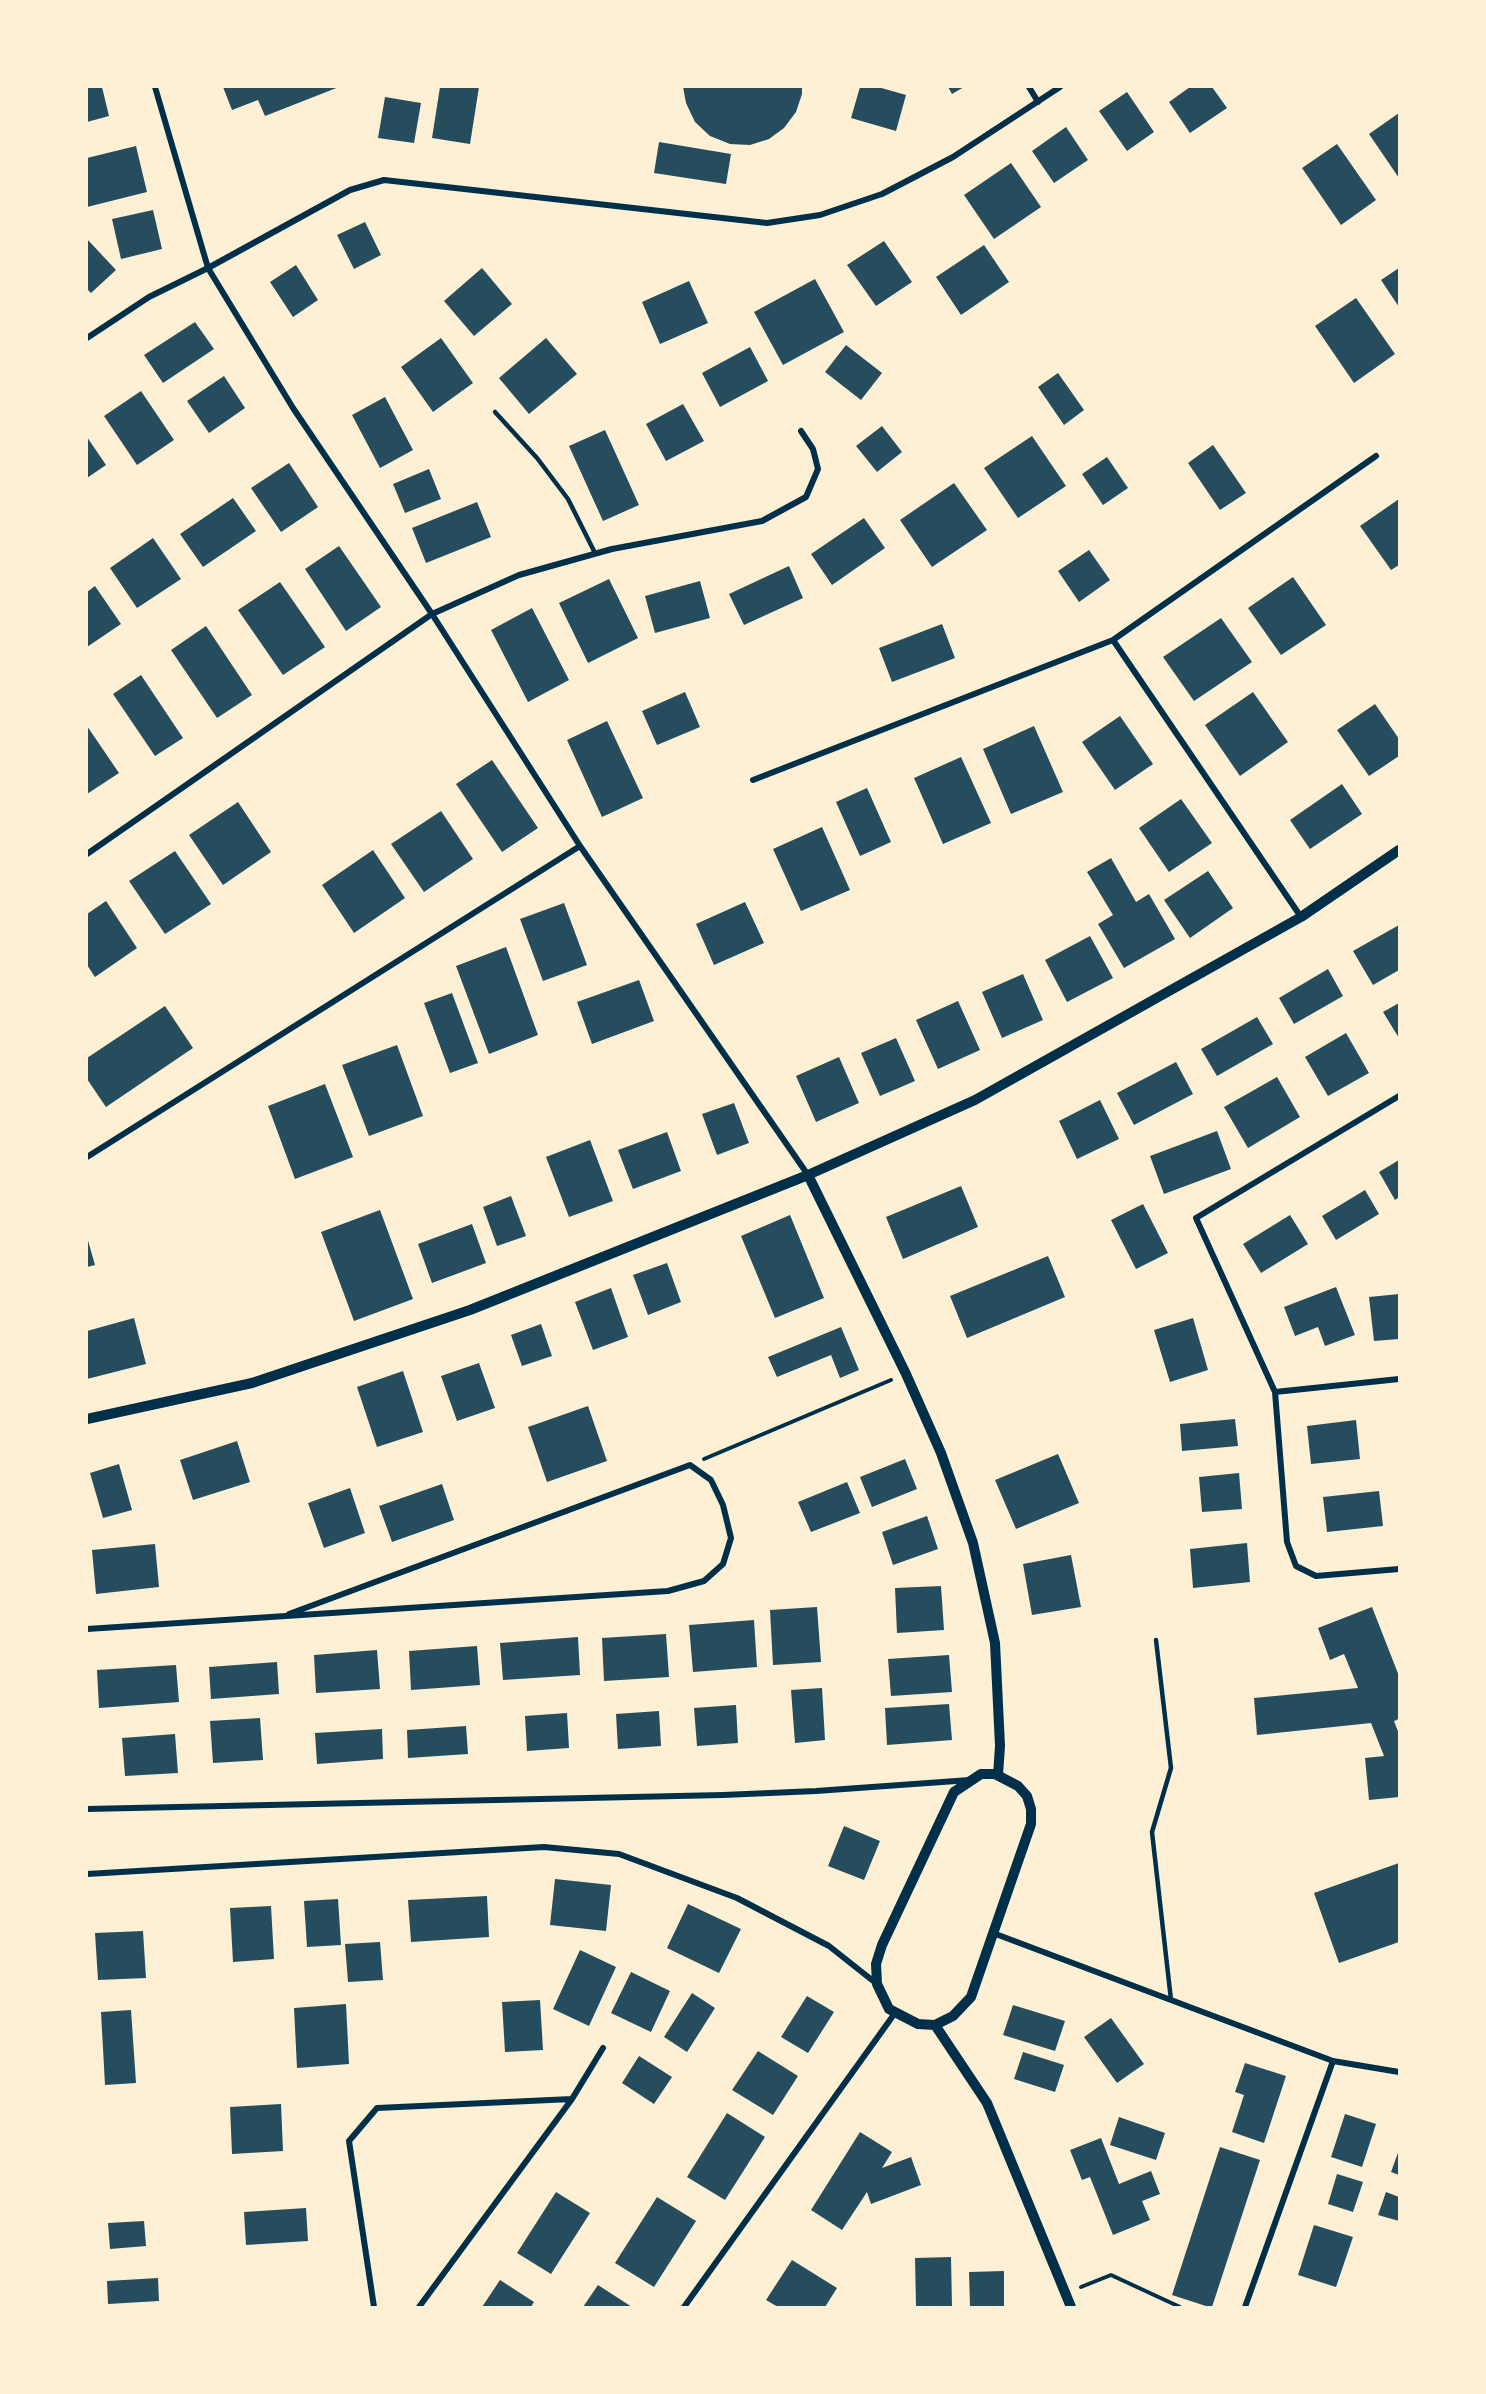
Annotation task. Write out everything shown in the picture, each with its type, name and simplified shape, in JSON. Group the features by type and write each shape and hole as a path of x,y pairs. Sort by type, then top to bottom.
{"street":[{"path":"155,87 208,268 293,408 432,614 580,846 808,1175 906,1374 941,1453 973,1543 995,1643 1000,1746 998,1775"},
{"path":"1029,87 1038,102"},
{"path":"87,338 149,297 208,268 350,190 384,180 767,223 820,215 892,189 953,157 1060,87"},
{"path":"87,854 432,614 519,575 595,553 762,521 806,497 818,470 813,449 801,431"},
{"path":"753,780 1113,640 1376,456"},
{"path":"1113,640 1301,917"},
{"path":"87,1156 580,846"},
{"path":"87,1419 252,1383 470,1310 808,1175 975,1100 1301,917 1399,850"},
{"path":"1399,1096 1196,1218 1275,1392 1287,1542 1296,1566 1316,1576 1399,1569"},
{"path":"1275,1392 1399,1379"},
{"path":"87,1629 289,1614 668,1592 704,1581 723,1564 731,1538 723,1505 711,1480 690,1465 289,1614"},
{"path":"981,1774 998,1775 1018,1786 1027,1796 1031,1809 1031,1824 971,1997 953,2016 935,2025 918,2024 889,2009 877,1984 876,1964 882,1946 954,1792 981,1774"},
{"path":"87,1809 723,1795 970,1780"},
{"path":"87,1874 544,1847 619,1854 737,1898 829,1946 877,1984"},
{"path":"993,1934 1333,2061 1399,2072"},
{"path":"684,2307 895,2013"},
{"path":"935,2025 987,2103 1071,2307"},
{"path":"420,2307 572,2098 603,2048"},
{"path":"1245,2307 1333,2061"},
{"path":"374,2307 349,2141 377,2108 572,2098"}],"lane":[{"path":"495,412 537,459 568,499 595,553"},
{"path":"1156,1640 1171,1768 1152,1832 1171,2000"}],"path":[{"path":"690,1465 906,1374"},
{"path":"1066,2293 1111,2276 1180,2307"}],"building":[{"path":"87,87 102,87 109,116 87,122"},
{"path":"223,87 339,87 265,116 258,100 232,110"},
{"path":"440,87 479,87 470,144 432,138"},
{"path":"683,87 802,87 802,94 796,112 784,128 769,139 750,145 730,144 710,136 695,122 686,103"},
{"path":"860,87 878,87 906,95 896,131 851,118"},
{"path":"948,87 964,87 952,94"},
{"path":"1190,87 1212,87 1227,108 1190,133 1169,102"},
{"path":"1127,92 1154,132 1127,151 1099,111"},
{"path":"385,97 421,103 414,143 378,138"},
{"path":"1399,113 1399,178 1369,134"},
{"path":"1066,127 1088,160 1054,183 1032,151"},
{"path":"659,142 731,154 726,184 654,173"},
{"path":"1337,144 1376,200 1341,225 1302,168"},
{"path":"136,146 147,192 87,207 87,158"},
{"path":"1011,163 1041,207 994,239 964,195"},
{"path":"153,210 162,249 121,259 112,219"},
{"path":"365,222 381,255 354,269 337,235"},
{"path":"87,239 116,270 91,293 87,289"},
{"path":"884,241 912,282 876,306 847,265"},
{"path":"984,245 1009,282 961,315 936,277"},
{"path":"296,265 318,300 293,317 270,282"},
{"path":"482,268 512,304 474,336 444,301"},
{"path":"1399,268 1399,307 1381,280"},
{"path":"815,279 844,332 783,365 754,312"},
{"path":"689,281 708,323 660,344 642,302"},
{"path":"1356,298 1395,354 1354,383 1315,326"},
{"path":"195,322 214,349 163,383 144,355"},
{"path":"441,338 473,383 433,412 401,367"},
{"path":"546,338 577,374 529,414 499,378"},
{"path":"846,345 882,373 861,400 825,372"},
{"path":"750,347 768,381 720,407 702,373"},
{"path":"1058,373 1084,410 1064,425 1038,387"},
{"path":"224,376 245,408 209,433 187,401"},
{"path":"141,391 174,440 137,465 104,416"},
{"path":"385,397 413,450 380,468 352,415"},
{"path":"683,404 704,441 666,461 646,424"},
{"path":"882,426 902,452 877,472 856,446"},
{"path":"605,430 639,505 603,521 569,446"},
{"path":"1032,436 1066,486 1018,518 984,468"},
{"path":"87,437 106,465 87,478"},
{"path":"1213,445 1246,493 1220,510 1188,463"},
{"path":"1107,457 1128,488 1103,505 1082,474"},
{"path":"289,463 318,507 281,532 251,488"},
{"path":"429,469 441,499 405,513 393,484"},
{"path":"954,483 987,530 932,567 900,520"},
{"path":"233,498 256,531 203,567 180,534"},
{"path":"1399,499 1399,565 1391,570 1360,526"},
{"path":"477,502 491,537 426,563 412,528"},
{"path":"864,518 885,548 832,585 811,554"},
{"path":"153,538 181,579 137,608 110,568"},
{"path":"339,546 381,607 346,631 305,569"},
{"path":"1089,550 1110,580 1079,602 1058,571"},
{"path":"789,566 803,598 744,625 729,594"},
{"path":"1293,577 1326,625 1281,655 1248,608"},
{"path":"609,579 638,638 588,663 559,603"},
{"path":"700,581 710,618 655,633 645,596"},
{"path":"280,582 325,647 283,675 238,610"},
{"path":"95,586 121,624 87,647 87,592"},
{"path":"532,608 569,680 528,702 491,630"},
{"path":"1221,618 1252,662 1194,701 1163,657"},
{"path":"942,624 955,658 892,682 879,648"},
{"path":"206,626 252,695 217,718 171,650"},
{"path":"141,675 183,738 155,756 113,694"},
{"path":"685,692 700,727 657,745 642,711"},
{"path":"1253,692 1288,742 1240,776 1205,725"},
{"path":"1375,704 1399,739 1399,756 1369,776 1337,730"},
{"path":"1120,716 1153,764 1115,790 1082,742"},
{"path":"607,721 643,798 602,817 567,740"},
{"path":"87,726 119,773 87,794"},
{"path":"1034,726 1063,792 1011,814 983,749"},
{"path":"961,757 991,823 943,844 914,778"},
{"path":"492,760 538,828 502,852 456,784"},
{"path":"1342,784 1362,814 1310,849 1290,820"},
{"path":"867,788 891,842 860,856 836,802"},
{"path":"1181,799 1212,843 1169,872 1139,828"},
{"path":"238,802 271,852 223,885 189,835"},
{"path":"441,811 473,859 424,892 391,844"},
{"path":"822,827 850,890 801,911 773,849"},
{"path":"373,850 405,898 354,933 322,885"},
{"path":"175,851 211,904 165,934 129,881"},
{"path":"1111,858 1136,902 1149,894 1175,939 1124,968 1098,924 1113,915 1087,872"},
{"path":"1208,871 1233,908 1190,938 1164,900"},
{"path":"106,901 137,948 95,977 87,965 87,914"},
{"path":"745,902 764,943 714,965 696,924"},
{"path":"564,903 587,965 543,981 520,919"},
{"path":"1399,925 1399,970 1373,985 1353,951"},
{"path":"1090,936 1113,978 1067,1002 1045,960"},
{"path":"506,947 538,1035 489,1054 456,966"},
{"path":"1328,969 1343,996 1294,1024 1279,998"},
{"path":"1023,974 1043,1020 1002,1038 982,992"},
{"path":"639,980 654,1021 592,1044 577,1002"},
{"path":"452,993 478,1063 450,1073 424,1003"},
{"path":"958,1001 980,1050 938,1069 916,1020"},
{"path":"1399,1003 1399,1038 1383,1012"},
{"path":"165,1006 193,1048 106,1107 87,1079 87,1058"},
{"path":"1257,1017 1273,1044 1217,1076 1201,1049"},
{"path":"1346,1033 1369,1073 1328,1096 1305,1057"},
{"path":"896,1038 915,1081 880,1096 861,1053"},
{"path":"397,1045 423,1116 369,1136 342,1065"},
{"path":"839,1057 859,1103 816,1122 796,1076"},
{"path":"1176,1062 1193,1094 1134,1125 1117,1093"},
{"path":"1277,1077 1300,1117 1248,1148 1224,1107"},
{"path":"325,1084 353,1157 295,1179 268,1106"},
{"path":"1100,1100 1119,1139 1077,1159 1059,1121"},
{"path":"734,1103 749,1143 717,1155 702,1114"},
{"path":"1217,1131 1231,1169 1164,1194 1150,1156"},
{"path":"667,1132 681,1171 633,1189 618,1150"},
{"path":"590,1140 613,1201 569,1217 546,1157"},
{"path":"1399,1160 1399,1197 1395,1200 1379,1172"},
{"path":"961,1186 978,1227 903,1259 886,1217"},
{"path":"1365,1190 1379,1214 1336,1240 1322,1216"},
{"path":"511,1196 526,1236 497,1246 483,1207"},
{"path":"1143,1204 1168,1253 1136,1269 1111,1220"},
{"path":"380,1210 413,1299 354,1321 321,1232"},
{"path":"790,1215 824,1298 775,1318 741,1236"},
{"path":"1290,1215 1308,1244 1261,1273 1243,1244"},
{"path":"472,1224 486,1263 432,1283 418,1244"},
{"path":"87,1237 95,1265 87,1267"},
{"path":"1048,1256 1065,1297 967,1338 950,1296"},
{"path":"667,1263 681,1302 648,1315 633,1275"},
{"path":"1336,1287 1355,1335 1325,1346 1318,1327 1295,1336 1284,1307"},
{"path":"611,1288 628,1337 593,1350 575,1302"},
{"path":"1399,1294 1399,1339 1374,1341 1369,1297"},
{"path":"134,1318 146,1364 87,1379 87,1331"},
{"path":"1193,1318 1208,1370 1170,1382 1154,1330"},
{"path":"541,1324 552,1356 522,1366 511,1335"},
{"path":"841,1327 859,1370 840,1378 831,1355 777,1377 768,1357"},
{"path":"479,1363 495,1408 457,1421 441,1376"},
{"path":"403,1371 423,1432 377,1447 357,1387"},
{"path":"588,1406 607,1461 547,1482 528,1427"},
{"path":"1235,1419 1238,1446 1182,1451 1180,1424"},
{"path":"1356,1420 1360,1459 1311,1464 1307,1426"},
{"path":"237,1441 250,1482 193,1500 180,1460"},
{"path":"1058,1454 1079,1503 1016,1529 995,1480"},
{"path":"905,1459 917,1489 872,1507 860,1477"},
{"path":"119,1464 132,1510 103,1518 90,1473"},
{"path":"1239,1473 1242,1509 1202,1512 1199,1477"},
{"path":"847,1482 860,1513 811,1532 798,1502"},
{"path":"442,1484 454,1520 392,1542 379,1506"},
{"path":"350,1488 365,1533 324,1548 308,1503"},
{"path":"1379,1491 1383,1526 1327,1532 1323,1497"},
{"path":"927,1516 938,1549 893,1565 882,1532"},
{"path":"1247,1543 1250,1582 1193,1588 1190,1549"},
{"path":"155,1544 159,1587 96,1594 92,1550"},
{"path":"1071,1555 1081,1607 1032,1615 1023,1564"},
{"path":"941,1586 944,1630 897,1633 895,1588"},
{"path":"817,1607 821,1662 773,1665 770,1610"},
{"path":"1372,1607 1399,1676 1399,1717 1394,1721 1399,1734 1399,1797 1369,1800 1365,1758 1384,1756 1371,1723 1257,1735 1254,1698 1358,1688 1344,1654 1330,1660 1318,1628"},
{"path":"754,1620 757,1667 693,1672 689,1625"},
{"path":"666,1634 669,1677 604,1681 602,1638"},
{"path":"578,1637 580,1675 503,1680 500,1643"},
{"path":"477,1646 480,1685 411,1690 409,1651"},
{"path":"377,1650 380,1689 316,1693 314,1655"},
{"path":"949,1655 952,1692 891,1696 888,1659"},
{"path":"277,1662 279,1694 211,1699 209,1667"},
{"path":"176,1665 179,1702 99,1708 97,1670"},
{"path":"822,1688 825,1740 795,1743 791,1690"},
{"path":"949,1704 952,1740 887,1745 885,1708"},
{"path":"736,1705 738,1743 697,1746 694,1708"},
{"path":"659,1711 661,1746 618,1749 616,1714"},
{"path":"567,1713 569,1748 527,1751 525,1716"},
{"path":"260,1718 263,1760 213,1763 210,1721"},
{"path":"466,1726 468,1754 408,1758 407,1730"},
{"path":"382,1729 383,1759 317,1764 315,1733"},
{"path":"175,1734 178,1773 125,1776 122,1738"},
{"path":"844,1826 880,1841 864,1880 828,1866"},
{"path":"1399,1863 1399,1942 1339,1963 1314,1893"},
{"path":"555,1879 611,1885 606,1931 550,1925"},
{"path":"487,1896 489,1937 411,1942 408,1900"},
{"path":"338,1899 341,1945 307,1947 304,1901"},
{"path":"688,1904 741,1929 719,1973 667,1948"},
{"path":"271,1906 274,1959 233,1962 230,1908"},
{"path":"143,1931 146,1978 98,1980 95,1933"},
{"path":"380,1942 383,1980 348,1982 345,1944"},
{"path":"580,1950 616,1967 589,2026 553,2009"},
{"path":"631,1972 670,1991 651,2032 611,2013"},
{"path":"692,1993 715,2008 687,2052 664,2037"},
{"path":"807,1996 834,2012 808,2053 781,2037"},
{"path":"540,2000 543,2050 505,2052 502,2002"},
{"path":"346,2004 349,2064 297,2068 294,2008"},
{"path":"1013,2005 1065,2021 1055,2051 1003,2035"},
{"path":"131,2010 136,2083 105,2085 101,2012"},
{"path":"1111,2018 1144,2064 1117,2083 1084,2037"},
{"path":"758,2051 798,2076 773,2115 732,2090"},
{"path":"1023,2052 1064,2065 1055,2092 1014,2079"},
{"path":"639,2056 672,2077 654,2104 622,2083"},
{"path":"1245,2063 1286,2076 1264,2143 1232,2132 1244,2095 1235,2092"},
{"path":"281,2104 283,2151 232,2154 230,2107"},
{"path":"727,2113 765,2137 725,2200 687,2177"},
{"path":"1345,2114 1376,2124 1362,2167 1331,2157"},
{"path":"1119,2117 1165,2133 1156,2160 1110,2145"},
{"path":"860,2132 892,2152 882,2168 911,2157 921,2185 871,2204 867,2192 842,2230 811,2210"},
{"path":"1101,2138 1119,2184 1151,2171 1160,2194 1142,2201 1150,2220 1113,2235 1090,2177 1082,2180 1070,2150"},
{"path":"1220,2147 1260,2160 1212,2307 1209,2307 1172,2295"},
{"path":"1399,2150 1399,2175 1391,2172"},
{"path":"1337,2174 1363,2182 1353,2212 1328,2204"},
{"path":"556,2192 590,2213 551,2274 517,2253"},
{"path":"1386,2192 1399,2197 1399,2221 1378,2215"},
{"path":"657,2197 696,2221 654,2287 615,2263"},
{"path":"306,2208 308,2241 246,2245 244,2212"},
{"path":"144,2221 146,2246 110,2249 108,2223"},
{"path":"1314,2225 1353,2237 1336,2287 1298,2275"},
{"path":"951,2257 952,2307 916,2307 915,2258"},
{"path":"792,2260 837,2288 825,2307 778,2307 766,2300"},
{"path":"1004,2271 1004,2307 970,2307 969,2272"},
{"path":"158,2278 159,2301 108,2304 107,2281"},
{"path":"500,2280 534,2302 531,2307 482,2307"},
{"path":"598,2285 632,2307 583,2307"}]}
